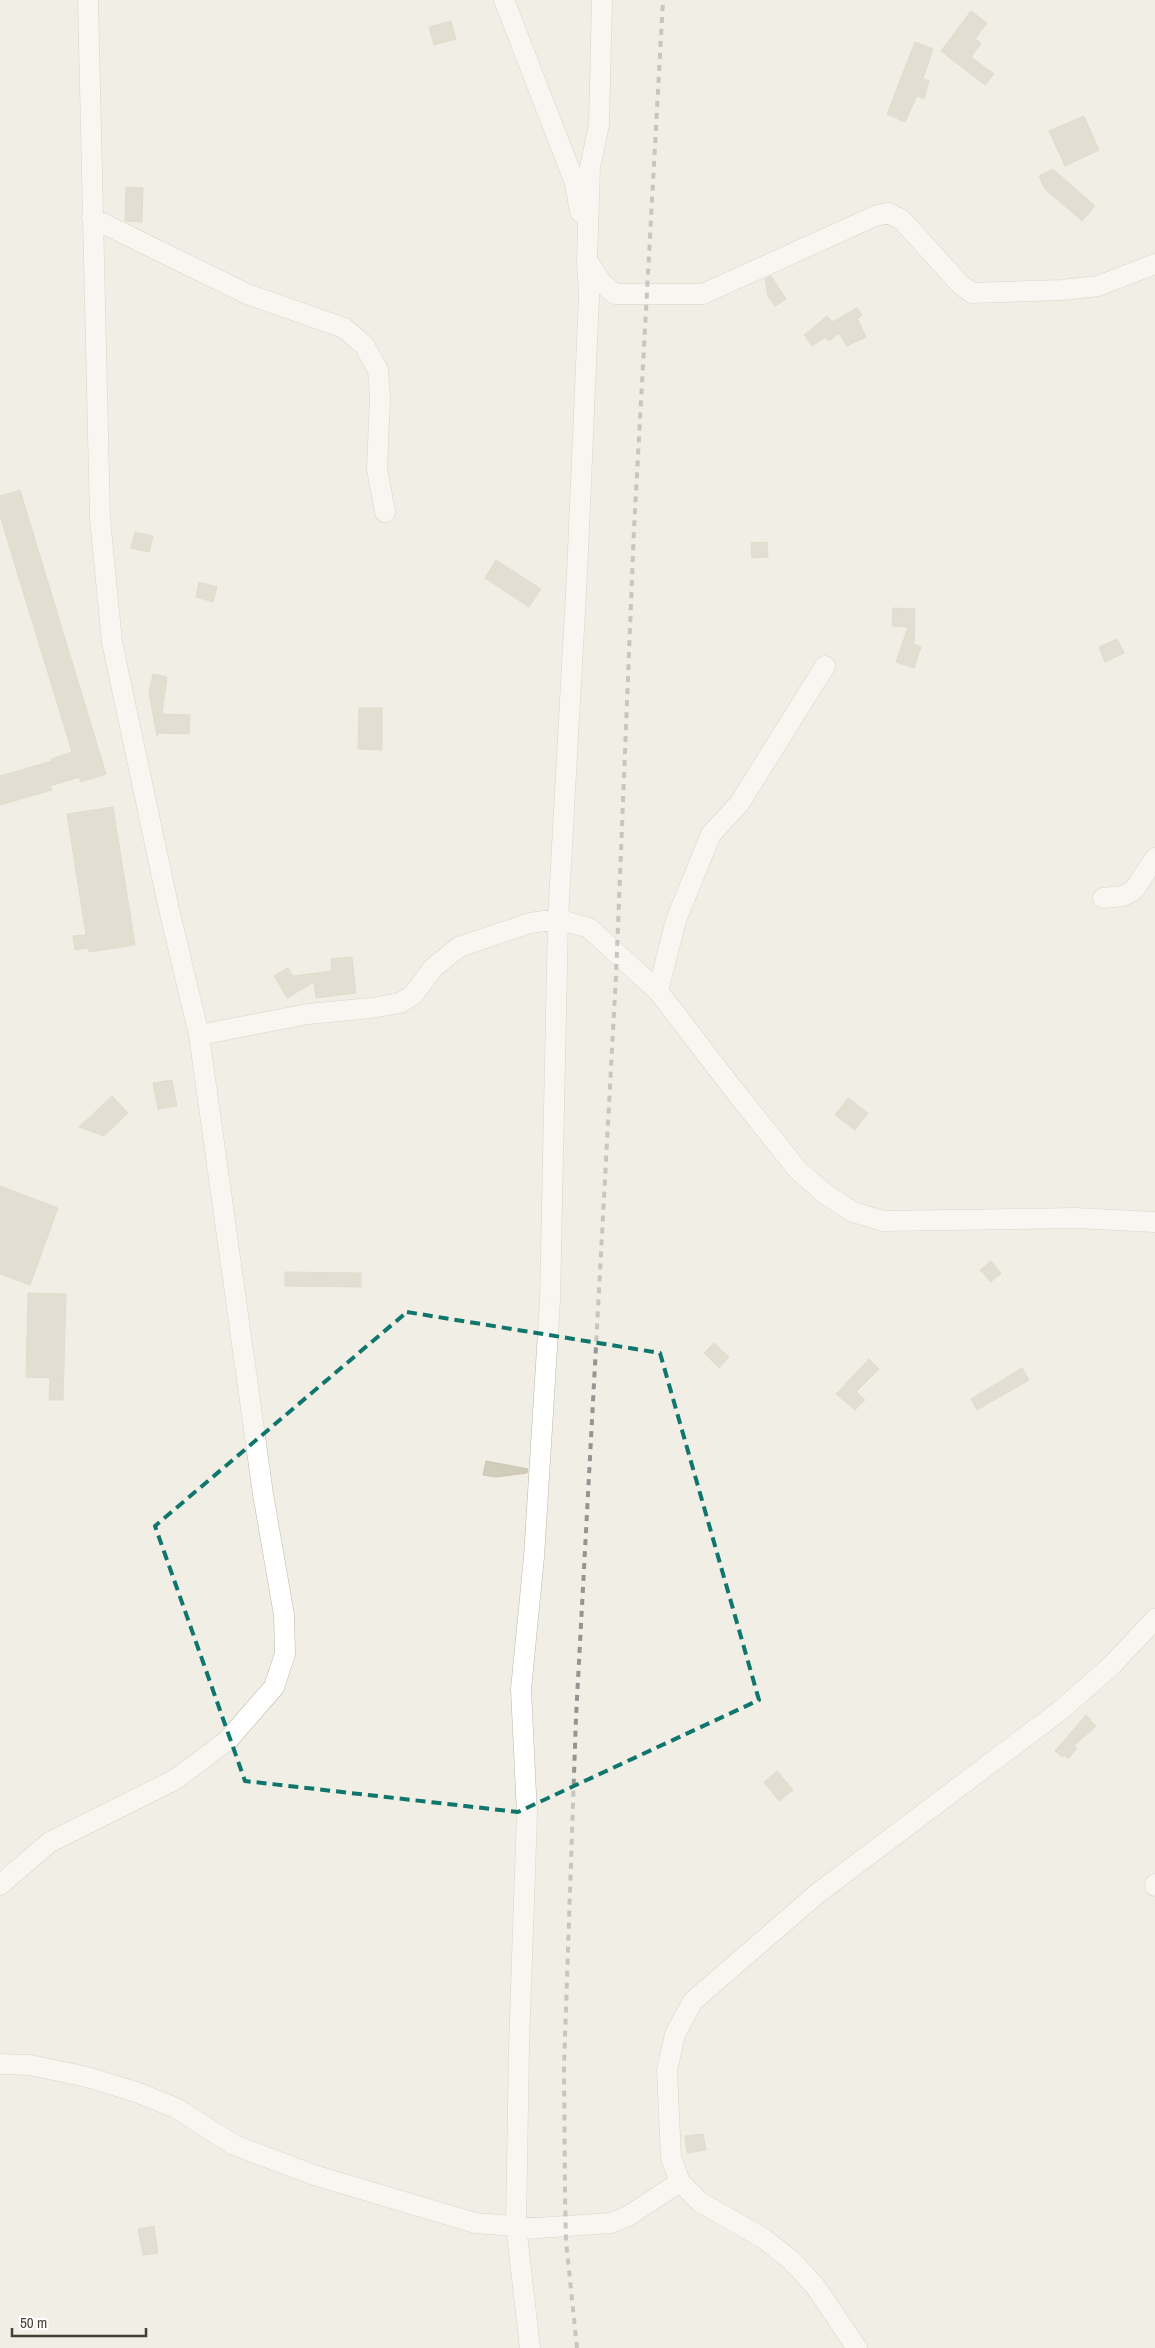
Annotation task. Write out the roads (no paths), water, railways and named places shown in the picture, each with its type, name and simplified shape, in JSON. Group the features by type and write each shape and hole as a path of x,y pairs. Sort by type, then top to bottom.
{"street":[{"path":"0,1886 50,1842 176,1779 228,1740 274,1687 285,1654 284,1616 263,1494 199,1035 168,905 112,642 100,519 88,0"},
{"path":"504,0 575,183 587,260 602,284 616,294 703,294 875,216 888,213 902,220 960,284 972,293 1062,290 1098,286 1155,264"},
{"path":"530,2348 516,2226 519,2046 527,1814 521,1689 534,1557 550,1300 558,919 578,554 589,296 587,260 590,167 599,126 602,0"},
{"path":"92,218 247,294 344,328 364,345 378,370 380,398 376,469 385,512"},
{"path":"658,991 676,920 711,834 739,804 825,666"},
{"path":"1103,898 1123,896 1134,890 1155,858"},
{"path":"199,1035 308,1014 371,1008 400,1003 413,995 433,968 459,948 530,923 558,919 589,928 658,991 797,1169 825,1194 853,1212 883,1221 1075,1218 1155,1222"},
{"path":"857,2348 815,2286 792,2261 763,2238 700,2202 680,2182 671,2158 668,2070 675,2034 693,2001 818,1893 1061,1710 1112,1665 1155,1619"},
{"path":"0,2064 30,2065 86,2077 136,2092 176,2108 234,2145 314,2175 475,2223 576,2227 611,2223 628,2216 680,2182"}],"railway":[{"path":"577,2348 566,2241 564,2066 576,1717 616,975 634,529 663,0"}]}
